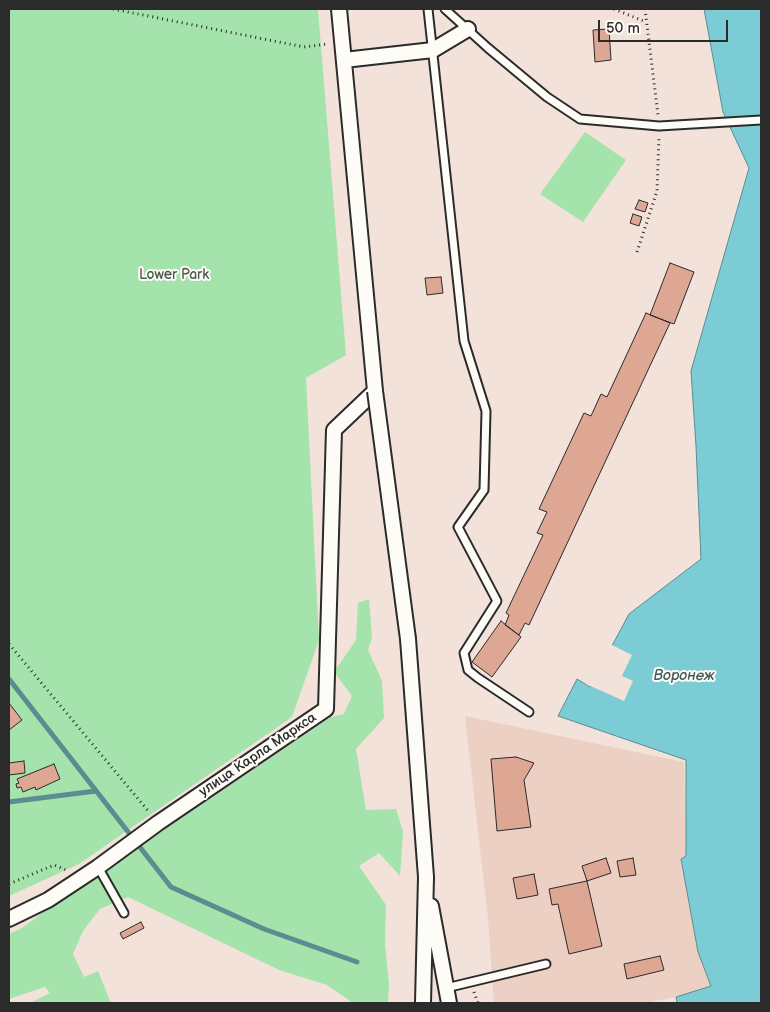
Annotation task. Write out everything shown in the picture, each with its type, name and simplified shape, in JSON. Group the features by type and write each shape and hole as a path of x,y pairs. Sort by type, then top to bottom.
{"street":[{"path":"339,9 375,391 408,639 426,877 423,1003"},
{"path":"344,60 432,50 468,29"},
{"name":"улица Карла Маркса","path":"9,919 48,900 83,877 157,824 326,709 334,430 375,391"},
{"path":"426,877 449,1003"}],"lane":[{"path":"428,9 464,341 486,410 484,490 458,527 496,601 464,653 468,670 529,712"},
{"path":"445,9 547,97 580,119 659,126 725,124 761,120"},
{"path":"98,867 124,913"},
{"path":"446,988 546,964"}],"path":[{"path":"114,9 304,47 343,42"},
{"path":"614,9 646,22"},
{"path":"9,644 157,824"},
{"path":"9,884 54,865 83,877"}],"shaded area":[{"path":"465,716 684,762 686,856 681,859 698,952 711,986 676,997 644,1003 494,1003 488,919"}],"green space":[{"name":"Lower Park","path":"9,9 318,9 346,355 306,378 319,640 292,717 79,864 9,896"},
{"path":"585,132 626,160 583,222 540,194"},
{"path":"369,599 372,637 368,650 382,681 384,718 356,749 366,810 396,809 403,832 400,876 379,853 359,866 386,905 385,945 389,984 388,1003 353,1003 327,985 279,970 128,897 100,909 83,931 73,954 84,977 98,971 111,1003 30,1003 50,993 45,987 9,999 9,934 22,928 50,907 331,717 344,714 352,696 334,672 356,640 358,603"}],"water":[{"name":"Воронеж","path":"704,9 761,9 761,1003 677,1003 676,997 711,986 698,952 681,859 686,856 686,760 558,716 577,679 590,687 629,614 701,559 691,371 749,168 723,112"}],"pier":[{"path":"610,644 632,655 622,676 633,681 624,701 586,684 587,682 589,684"}],"building":[{"path":"609,29 611,60 595,62 593,30"},
{"path":"639,200 648,203 645,212 635,209"},
{"path":"633,214 642,217 639,226 630,223"},
{"path":"670,263 694,272 674,324 650,315"},
{"path":"441,277 443,293 427,295 425,278"},
{"path":"646,313 670,323 529,625 525,623 519,635 505,625 509,615 506,613 543,535 537,533 547,512 539,509 584,413 591,416 601,394 607,397"},
{"path":"501,621 521,637 492,677 472,662"},
{"path":"9,703 22,720 9,730"},
{"path":"516,757 534,763 524,780 531,827 497,831 491,759"},
{"path":"24,761 25,773 9,775 9,763"},
{"path":"54,764 60,779 36,790 35,787 23,792 21,787 17,788 16,784 19,783 17,779"},
{"path":"606,858 611,873 587,881 582,866"},
{"path":"633,858 636,875 620,877 617,861"},
{"path":"534,874 538,895 517,899 513,878"},
{"path":"587,881 602,946 569,954 558,904 552,905 549,889"},
{"path":"141,922 144,928 123,939 120,933"},
{"path":"660,956 664,970 627,979 624,964"}],"waterway":[{"path":"9,679 171,887 264,929 357,962"},
{"path":"9,802 96,791"}]}
